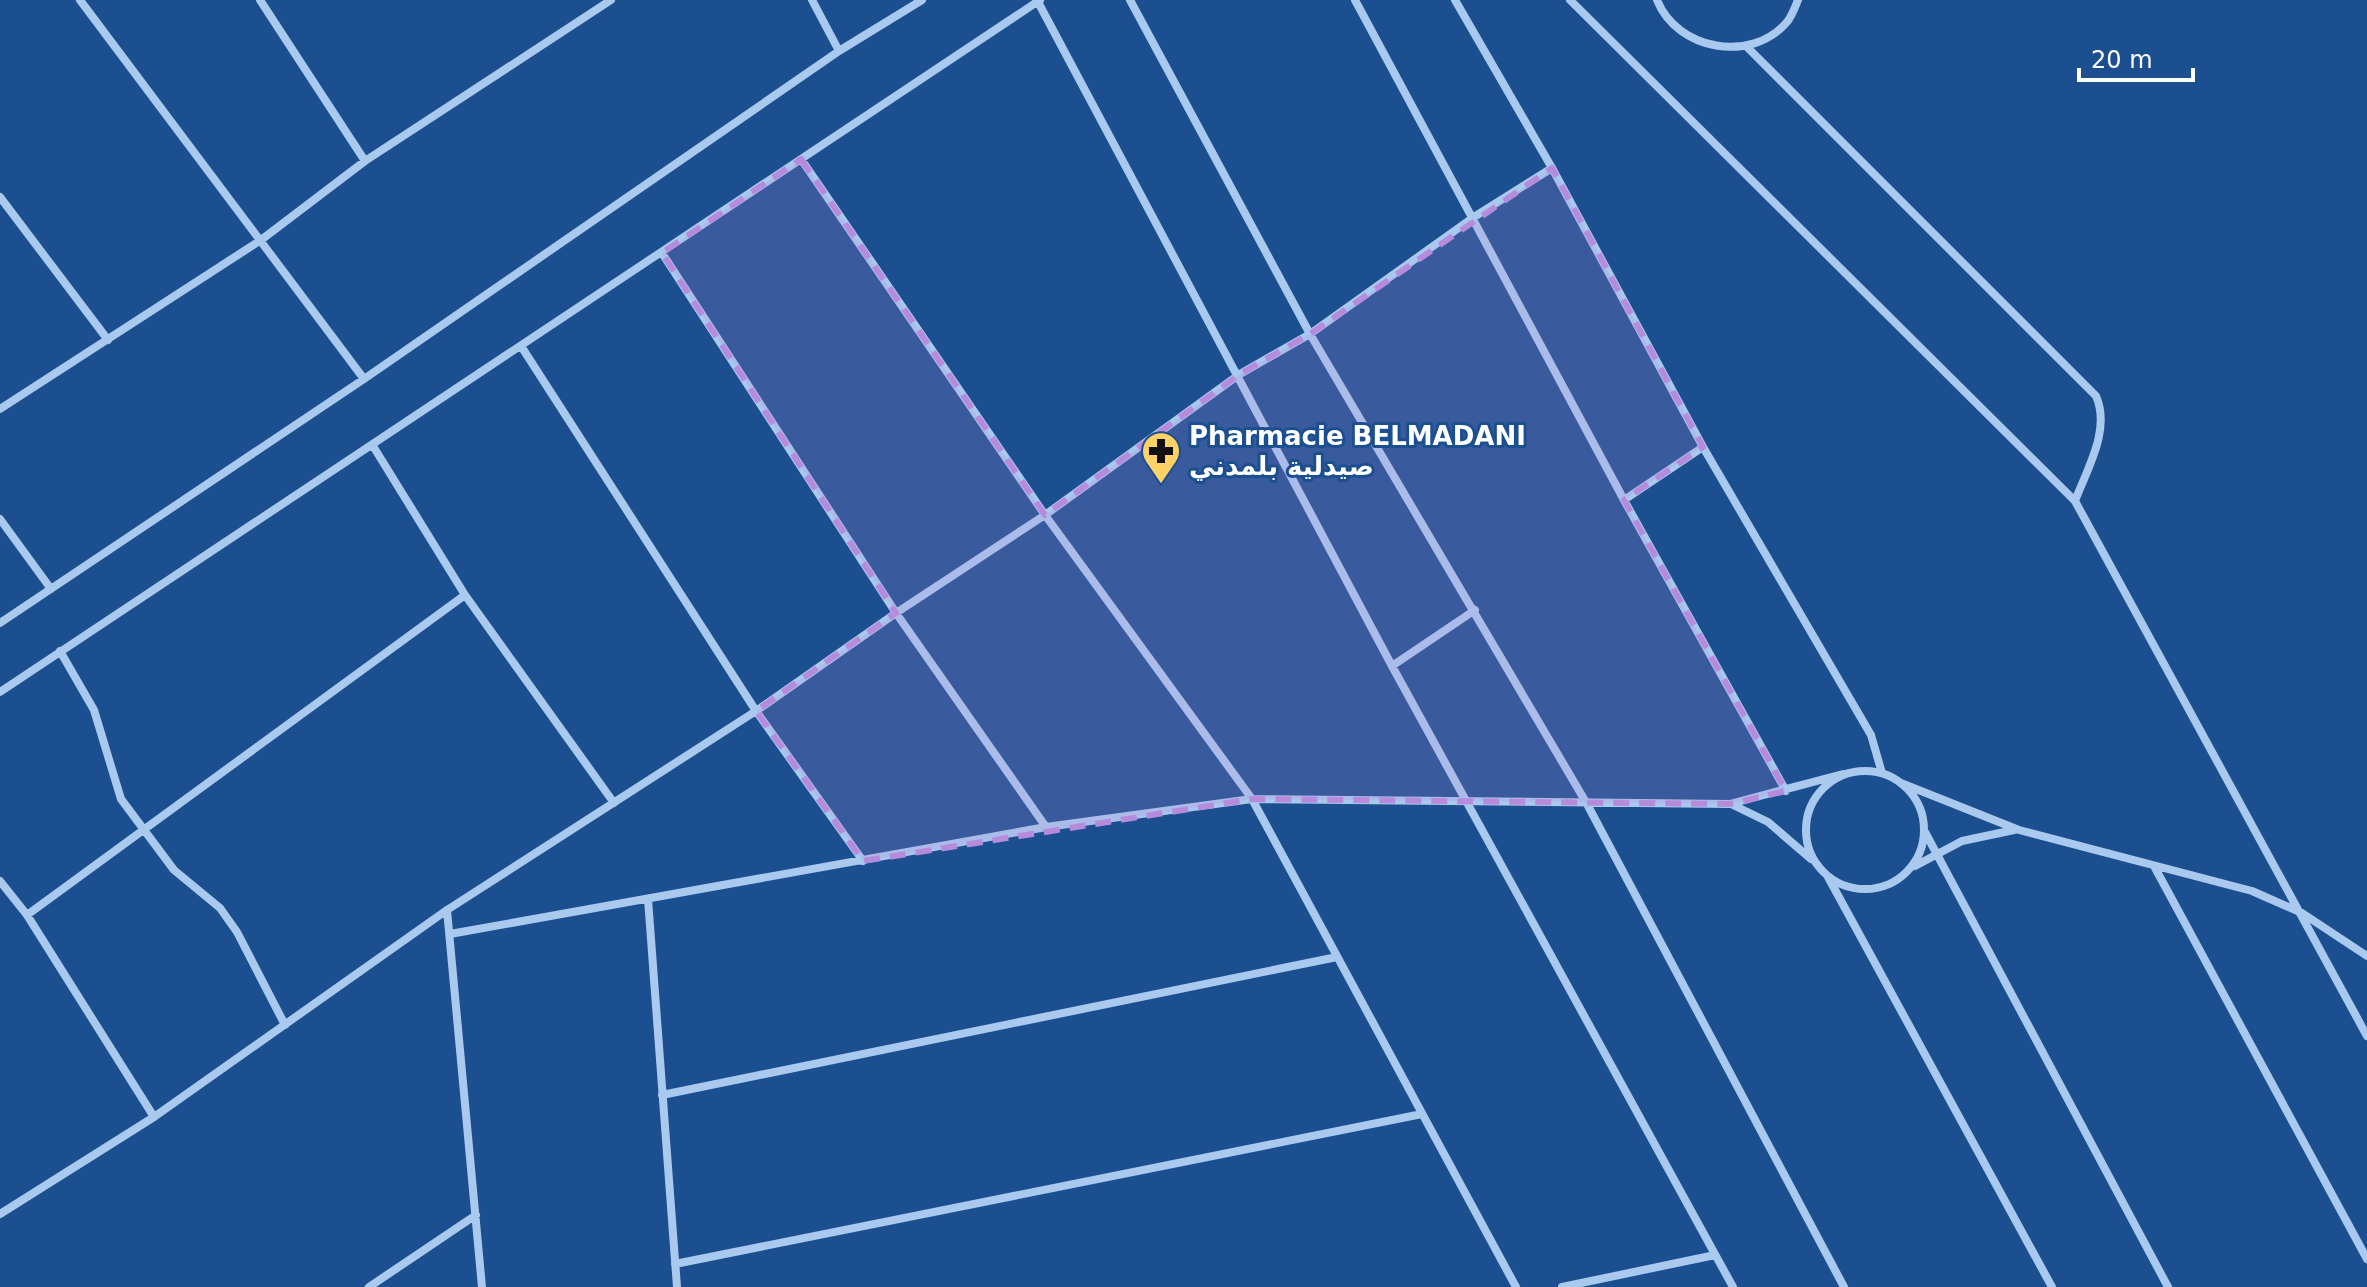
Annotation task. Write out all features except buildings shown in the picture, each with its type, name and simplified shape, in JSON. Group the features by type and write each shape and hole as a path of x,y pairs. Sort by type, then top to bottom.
{"street":[{"path":"80,0 364,379"},
{"path":"0,409 261,240 365,161 611,0"},
{"path":"812,0 839,51"},
{"path":"0,623 364,379 839,51 922,0"},
{"path":"1130,0 1310,334 1587,804 1844,1287"},
{"path":"1355,0 1624,500 1786,791"},
{"path":"1455,0 1552,168 1703,447 1871,735 1882,773"},
{"path":"1570,0 2075,501 2367,1036"},
{"path":"1657,0 1676,28 1697,41 1721,47 1746,46 1768,37 1787,21 1798,0"},
{"path":"263,1 365,161"},
{"path":"0,692 1039,1 1240,374 1392,666 1468,799 1733,1287"},
{"path":"1746,46 2096,396 2103,411 2102,425 2075,501"},
{"path":"801,159 1045,515 1252,799 1516,1287"},
{"path":"0,1214 154,1117 447,910 756,711 896,613 1045,515 1240,374 1310,334 1474,217 1552,168"},
{"path":"0,197 108,340"},
{"path":"662,253 896,613 1046,827"},
{"path":"521,346 756,711 863,861"},
{"path":"373,446 465,595 614,803"},
{"path":"1624,500 1703,447"},
{"path":"0,519 51,589"},
{"path":"27,915 465,595"},
{"path":"1392,666 1475,610"},
{"path":"60,651 94,710 121,799 174,870 200,889 228,920 285,1025"},
{"path":"450,934 1046,827 1252,799 1730,804 1863,770 1882,773 2019,830 2252,891 2302,913 2367,956"},
{"path":"1814,862 1805,837 1808,811 1821,789 1843,774"},
{"path":"1901,783 1914,796 1925,832 2168,1287"},
{"path":"1730,804 1768,822 1828,877 2052,1287"},
{"path":"1828,877 1844,886 1863,890 1882,888 1899,880 1936,853 1990,833 2019,830"},
{"path":"1913,868 1922,851 1925,832"},
{"path":"2154,865 2367,1259"},
{"path":"0,881 27,915 154,1117"},
{"path":"648,899 677,1287"},
{"path":"447,910 482,1287"},
{"path":"662,1095 1337,957"},
{"path":"675,1264 1422,1114"},
{"path":"369,1287 476,1215"},
{"path":"1562,1287 1715,1255"}],"highlighted area":[{"path":"801,159 1045,515 1240,374 1310,334 1552,168 1703,447 1624,500 1786,791 1730,804 1252,799 863,861 756,711 896,613 662,253"}],"place":[{"name":"Pharmacie BELMADANI صيدلية بلمدني","path":"1161,485"}]}
